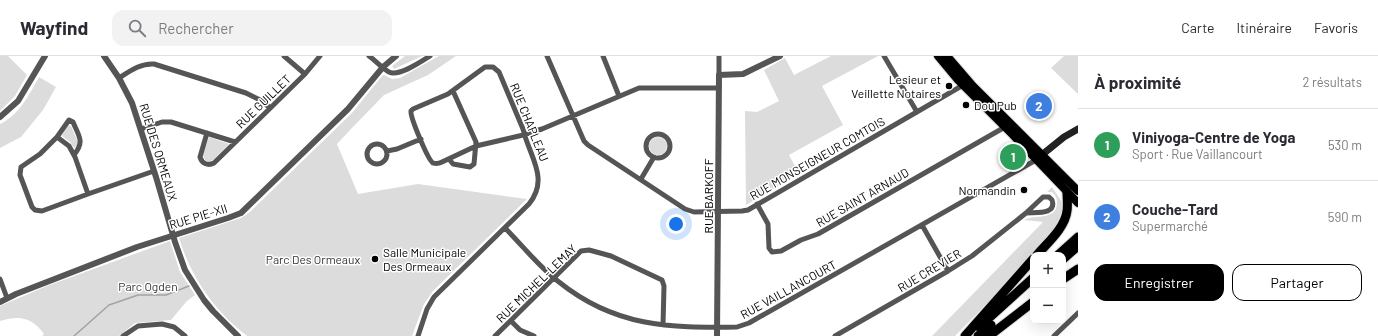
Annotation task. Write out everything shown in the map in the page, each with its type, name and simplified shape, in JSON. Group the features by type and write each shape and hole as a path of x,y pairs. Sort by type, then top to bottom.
{"highway":[{"path":"1039,252 1064,221 1068,210 1067,192"},
{"path":"1062,252 1077,242"},
{"path":"1066,255 1077,242"},
{"path":"965,336 1030,262"},
{"path":"1066,277 1078,269"},
{"path":"969,336 1030,281"},
{"path":"978,336 1031,288"},
{"path":"989,336 1030,304"}],"main road":[{"path":"938,56 1039,157 1067,192 1078,203"},
{"path":"947,56 966,83 1005,127 1078,192"},
{"path":"1039,157 1064,137 1078,129"}],"street":[{"path":"0,117 18,101 45,56"},
{"name":"RUE DES ORMEAUX","path":"104,56 119,78 132,103 183,266 194,286 213,311 238,336"},
{"path":"284,56 305,74"},
{"name":"RUE GUILLET","path":"207,133 200,154 201,160 205,164 214,163 305,74 320,56"},
{"path":"369,56 390,72 397,73 430,56"},
{"name":"RUE PIE-XII","path":"0,302 105,258 237,215 244,210 348,109 383,67 396,56"},
{"name":"RUE MONSEIGNEUR COMTOIS","path":"547,56 581,135 588,145 685,209 694,212 745,211 966,83"},
{"path":"603,56 619,96"},
{"name":"RUE BARKOFF","path":"717,336 719,56"},
{"path":"719,75 743,74 780,56"},
{"path":"884,56 917,112"},
{"path":"119,78 144,64 154,64 246,93 262,101 270,108"},
{"name":"RUE CHAPLEAU","path":"418,336 427,309 434,297 529,204 537,190 539,180 538,171 498,72 491,66 485,66 445,96 411,111 411,116 432,162 439,163 476,146"},
{"path":"453,91 476,146 524,135 639,88 719,88"},
{"path":"74,155 80,147 80,141 72,121 70,120 67,121 56,137 40,154 33,160 24,164 20,169 20,175 32,207 36,211 42,211 154,171"},
{"name":"RUE GUILLET","path":"141,129 168,122 235,142"},
{"name":"RUE SAINT ARNAUD","path":"757,204 768,224 769,248 772,252 778,252 818,234 1005,127"},
{"path":"652,135 663,135 669,142 669,151 664,156 654,157 648,152 646,145 647,141 652,135"},
{"path":"56,137 68,144 74,155 88,194"},
{"path":"387,151 396,150 421,139"},
{"name":"RUE CHAPLEAU","path":"449,159 454,164 470,167 474,161 476,146"},
{"path":"641,179 654,157"},
{"name":"RUE VAILLANCOURT","path":"505,228 554,278 574,293 603,309 633,320 663,325 737,327 749,323 1039,157"},
{"name":"RUE CREVIER","path":"835,336 972,256 1026,213 1043,197 1047,196 1052,200 1053,206 1050,210 1026,213"},
{"path":"922,225 948,271"},
{"name":"RUE MICHEL-LEMAY","path":"495,336 583,250 589,250 610,256 662,280 664,286 663,325"},
{"path":"0,279 7,298"},
{"path":"1054,336 1078,313"},
{"path":"511,321 520,330 534,336"},
{"path":"124,336 138,326 162,324 174,327 185,336"}],"green space":[{"path":"0,56 8,56 27,75 15,96 0,111"},
{"path":"405,56 422,56 394,69 392,66"},
{"name":"Parc Des Ormeaux","path":"439,56 456,56 428,75 384,95 337,144 358,194 418,184 527,199 433,291 424,304 412,336 247,336 224,316 205,292 190,266 179,238 241,218 250,212 352,113 382,76 384,75 392,79 400,78"},
{"path":"831,56 878,56 822,86 843,125 789,155 799,173 746,205 745,111 757,112 779,101 764,70 785,58 794,75"},
{"path":"1064,56 1078,56 1078,94 1051,68"},
{"path":"39,77 56,87 43,110 21,137 0,148 0,124 18,110"},
{"path":"67,125 71,126 78,142 78,145 74,148 70,142 62,136"},
{"path":"209,137 229,144 213,160 208,162 205,160 203,155"},
{"path":"654,137 662,137 667,142 665,153 662,155 654,155 649,150 649,142"},
{"path":"1052,187 1064,205 1060,223 1034,252 1030,252 1030,257 1008,282 955,336 932,336 1043,222 1024,220 1049,215 1056,209 1057,203 1055,196 1052,192 1047,192"},
{"name":"Parc Ogden","path":"170,241 180,272 195,295 187,301 171,320 135,323 119,336 42,336 44,334 35,324 25,319 13,318 0,321 0,306 47,286"}],"waterway":[{"path":"74,336 109,305 138,295 166,295 189,286"}],"place":[{"name":"Lesieur et Veillette Notaires","path":"949,86"},
{"name":"Dou Pub","path":"966,105"},
{"name":"Couche-Tard","path":"1039,106"},
{"name":"Viniyoga-Centre de Yoga","path":"1013,157"},
{"name":"Normandin","path":"1024,190"},
{"name":"Salle Municipale Des Ormeaux","path":"375,259"}]}
